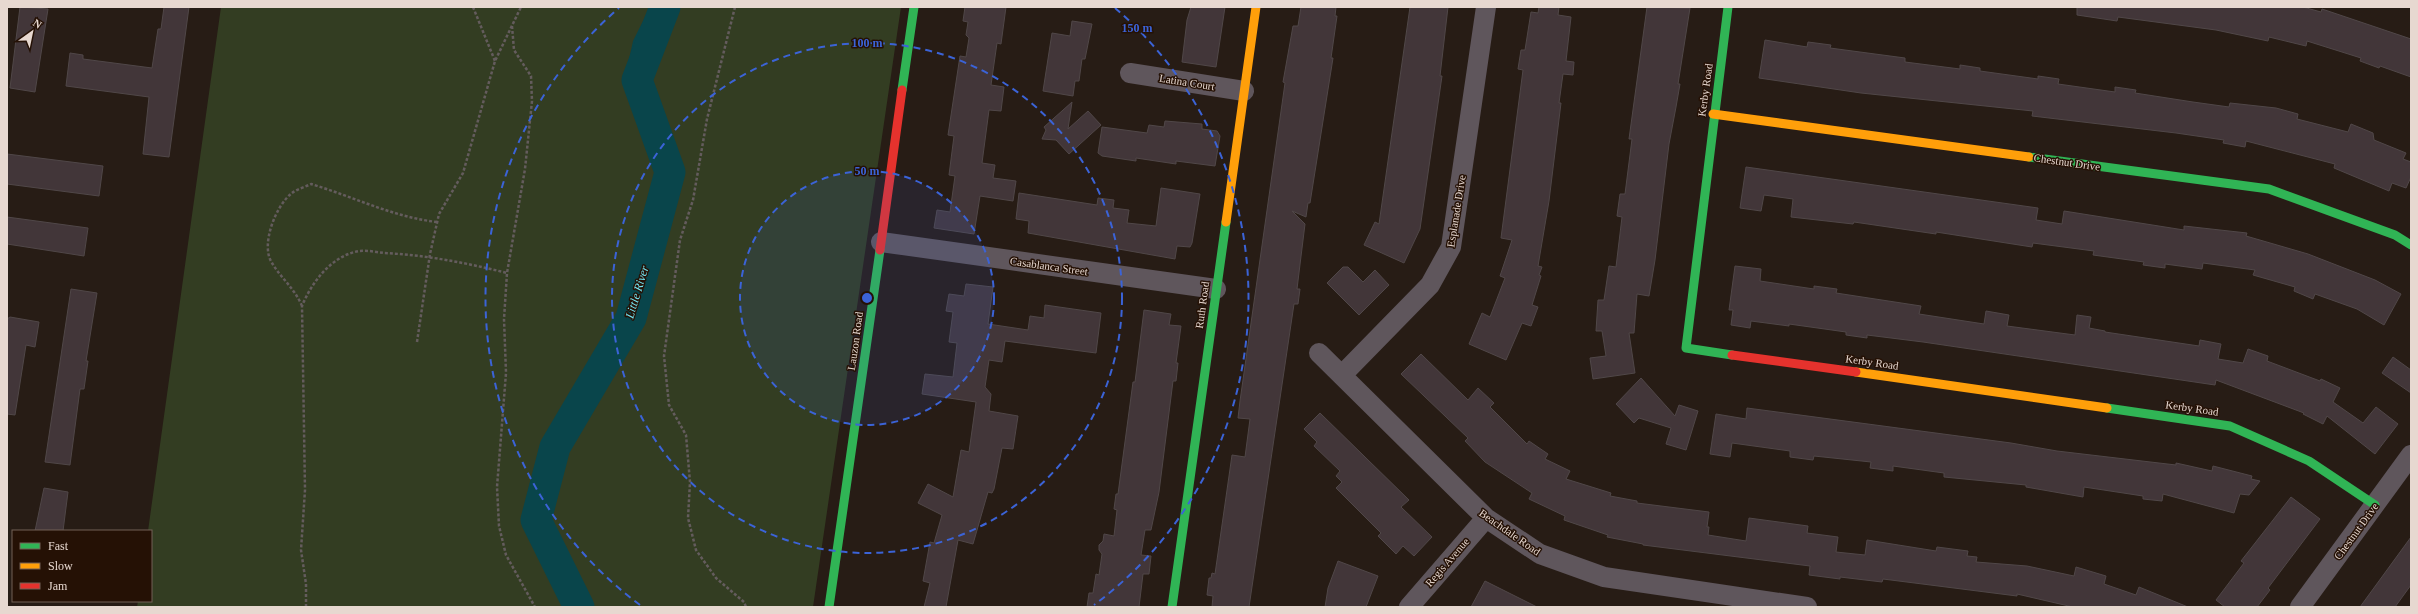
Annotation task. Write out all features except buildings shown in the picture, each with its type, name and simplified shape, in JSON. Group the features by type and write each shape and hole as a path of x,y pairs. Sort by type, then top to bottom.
{"street":[{"name":"Lauzon Road","path":"829,607 914,7"},
{"name":"Ruth Road","path":"1172,607 1256,7"},
{"name":"Esplanade Drive","path":"1342,375 1430,285 1451,248 1486,7"},
{"name":"Kerby Road","path":"1728,7 1686,348 2230,426 2309,461 2375,505"},
{"name":"Latina Court","path":"1130,74 1244,91"},
{"name":"Chestnut Drive","path":"1714,114 2269,189 2395,234 2411,245"},
{"name":"Casablanca Street","path":"881,242 1216,289"},
{"name":"Beachdale Road","path":"1320,353 1486,518 1540,554 1604,577 1807,607"},
{"name":"Chestnut Drive","path":"2300,607 2411,455"},
{"name":"Regis Avenue","path":"1408,607 1486,518"}],"path":[{"path":"473,7 495,61"},
{"path":"417,342 429,257 439,214 463,173 495,61 521,7"},
{"path":"735,7 707,119 693,200 680,240 664,356 669,405 686,435 690,482 688,518 696,550 716,578 744,602 746,607"},
{"path":"512,26 514,50 531,76 532,102 525,169 507,273 504,319 506,373 497,487 500,526 506,555 535,607"},
{"path":"306,607 306,584 301,550 305,490 302,306 297,293 271,262 268,242 274,216 291,193 311,184 339,193 377,209 412,219 437,222"},
{"path":"302,306 311,285 332,263 359,251 429,257 468,263 507,273"}],"green space":[{"path":"221,7 901,7 813,607 137,607 138,602 152,602 152,530 148,530"}],"water":[{"path":"650,7 677,7 651,69 628,64 633,41"}],"waterway":[{"name":"Little River","path":"579,607 536,520 555,447 631,318 670,172 637,80 665,7"}],"traffic: fast":[{"path":"902,90 914,7"},
{"path":"1728,7 1686,348 1732,355"},
{"path":"2029,157 2269,189 2395,235 2411,245"},
{"path":"1172,607 1226,222"},
{"path":"829,607 880,250"},
{"path":"2107,408 2230,426 2309,461 2375,505"}],"traffic: slow":[{"path":"1226,222 1256,7"},
{"path":"1713,114 2029,157"},
{"path":"1856,372 2107,408"}],"traffic: jam":[{"path":"880,250 902,90"},
{"path":"1732,355 1856,372"}]}
